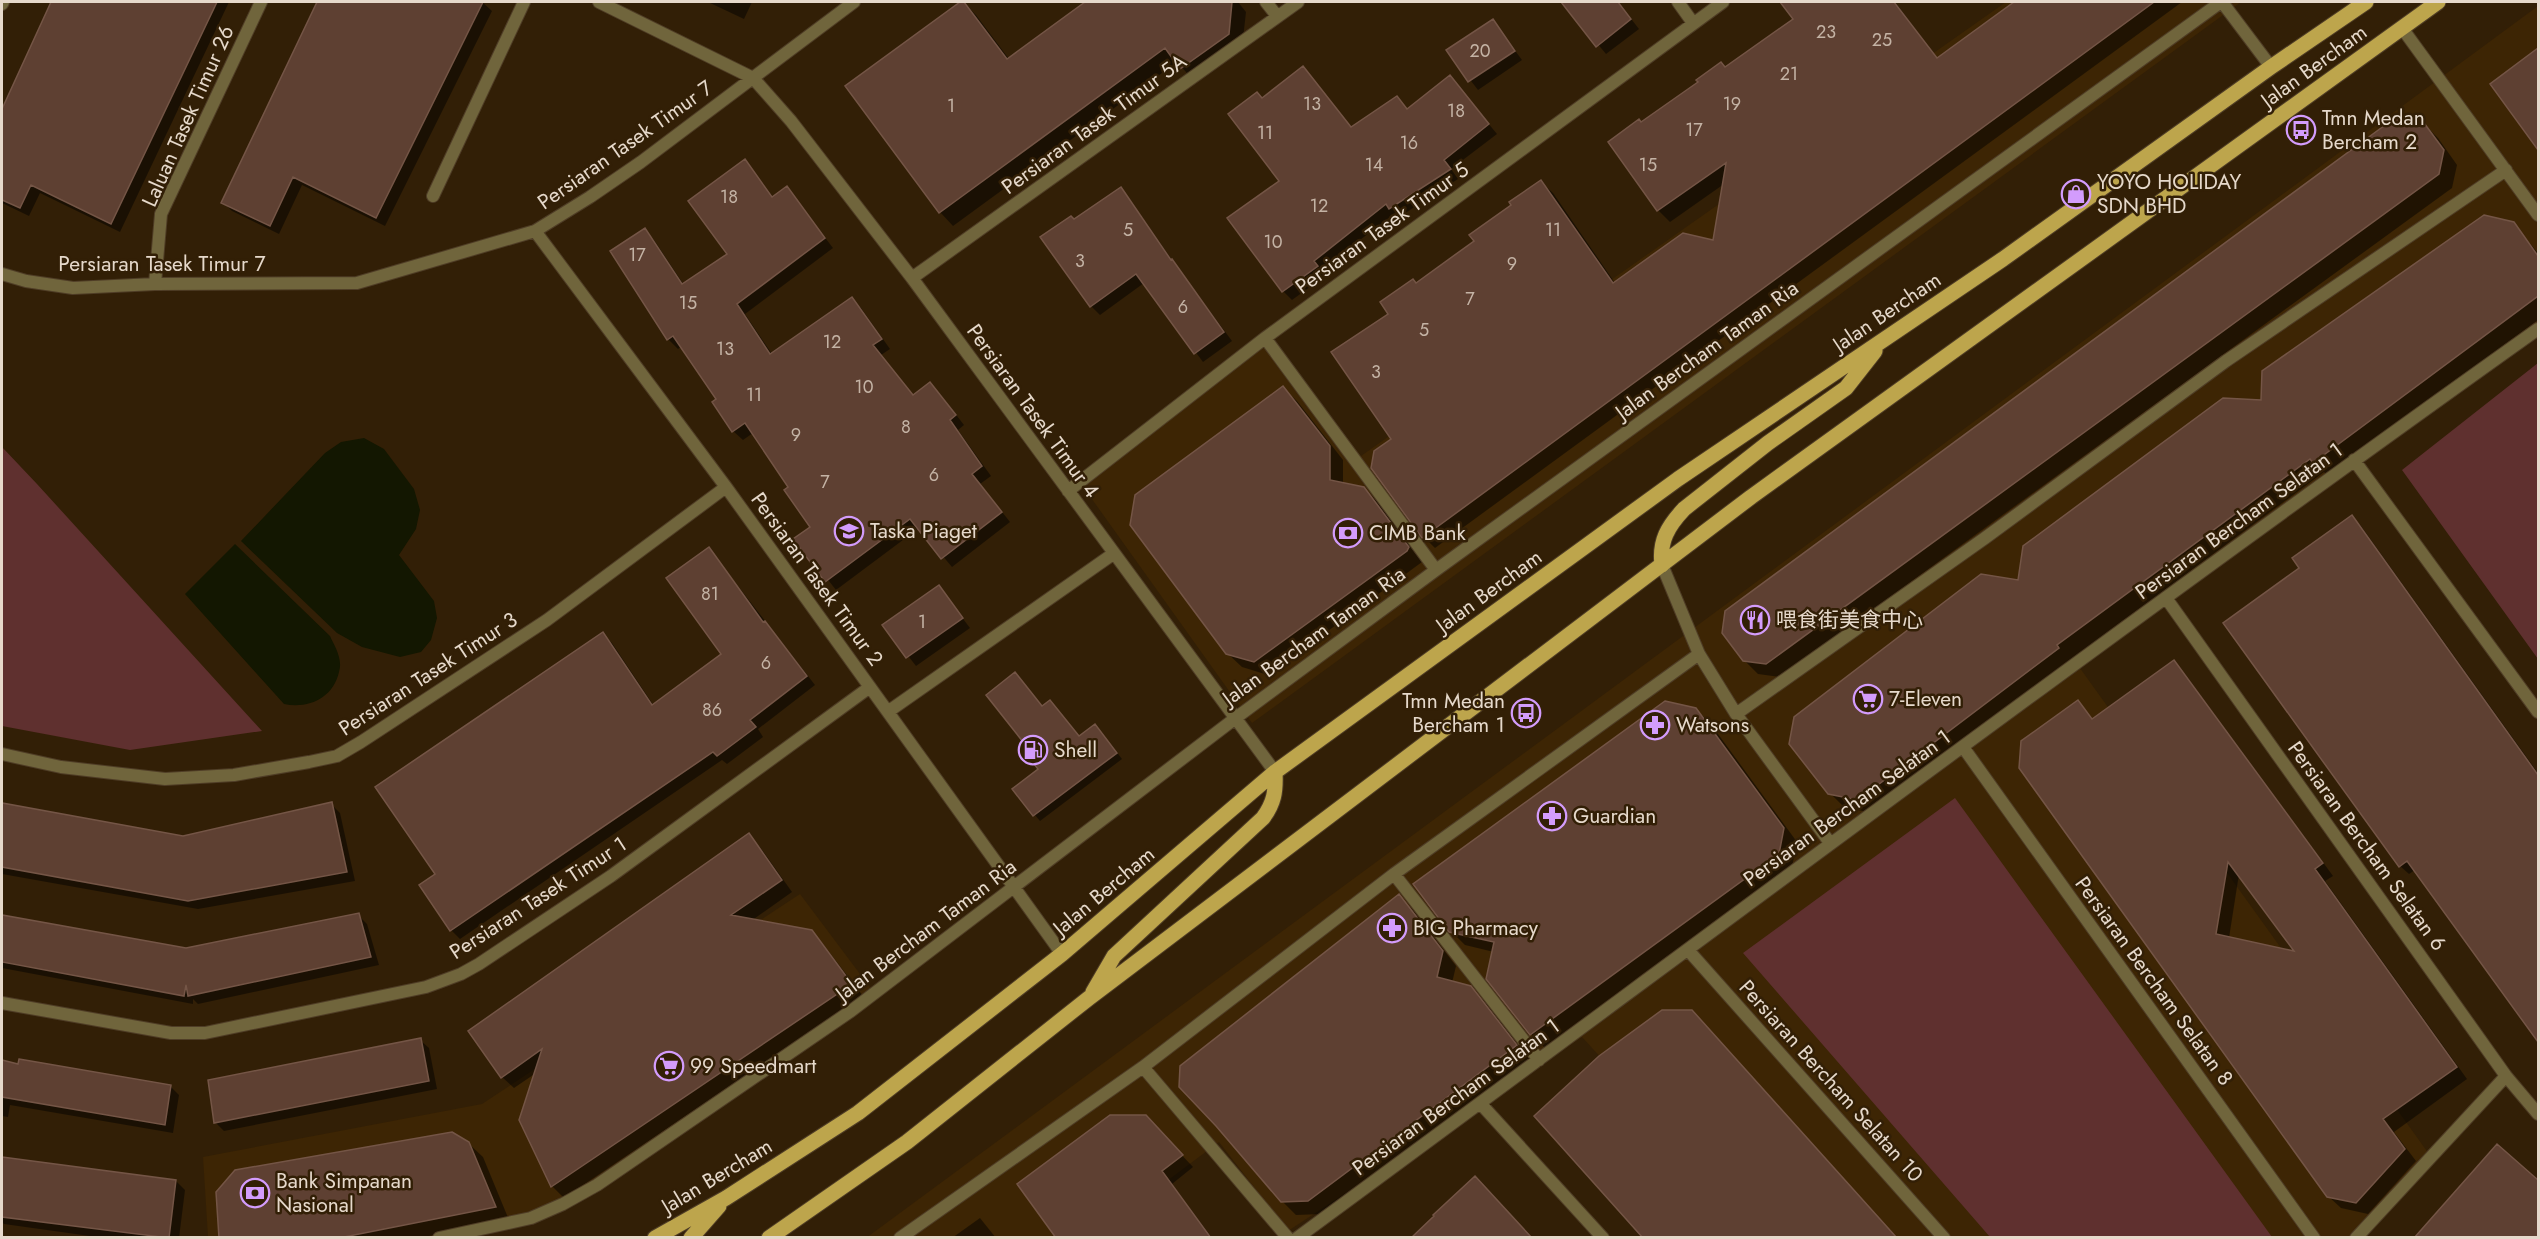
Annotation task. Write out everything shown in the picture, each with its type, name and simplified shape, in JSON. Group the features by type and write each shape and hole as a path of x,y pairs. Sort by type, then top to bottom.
{"main road":[{"name":"Jalan Bercham","path":"655,1238 726,1198 858,1113 1062,954 1275,772 1678,479 2013,252 2271,67 2366,2"},
{"name":"Jalan Bercham","path":"769,1238 907,1142 1089,998 1751,497 2438,2"},
{"path":"1662,565 1660,551 1663,538 1672,521 1768,443 1846,388 1884,339"},
{"path":"1089,998 1114,956 1263,818 1272,806 1276,794 1275,772"},
{"path":"691,1238 726,1198"}],"street":[{"name":"Laluan Tasek Timur 26","path":"155,284 161,214 261,2"},
{"path":"433,196 524,2"},
{"path":"599,2 753,78"},
{"name":"Persiaran Tasek Timur 7","path":"2,274 26,281 73,288 155,284 357,283 535,231 641,162 854,2"},
{"path":"1266,2 1277,16"},
{"name":"Persiaran Tasek Timur 5A","path":"912,278 1298,2"},
{"path":"1678,2 1693,23"},
{"name":"Persiaran Tasek Timur 5","path":"1068,491 1265,338 1723,2"},
{"path":"2222,2 2271,67"},
{"name":"Jalan Bercham Taman Ria","path":"439,1238 531,1218 563,1204 597,1185 851,1011 1237,717 1436,570 2222,2"},
{"path":"2402,28 2538,215"},
{"name":"Persiaran Tasek Timur 4","path":"753,78 790,121 912,278 1113,554 1237,717 1275,772"},
{"path":"1736,714 1985,538 2226,361 2506,170"},
{"name":"Persiaran Tasek Timur 2","path":"535,231 726,487 1062,954"},
{"name":"Persiaran Bercham Selatan 1","path":"1298,1238 1830,843 2354,460 2538,329"},
{"path":"1265,338 1436,570"},
{"path":"2354,460 2538,712"},
{"name":"Persiaran Tasek Timur 3","path":"2,754 61,767 165,778 234,775 337,756 547,620 726,487"},
{"path":"889,711 1113,554"},
{"path":"1662,565 1699,654 1736,714 1830,843"},
{"name":"Persiaran Bercham Selatan 6","path":"2166,598 2506,1076 2538,1114"},
{"path":"900,1238 1143,1067 1394,874 1699,654"},
{"name":"Persiaran Tasek Timur 1","path":"2,1003 171,1033 205,1033 426,987 479,964 611,876 870,687"},
{"name":"Persiaran Bercham Selatan 8","path":"1963,747 2314,1238"},
{"path":"1394,874 1539,1060"},
{"name":"Persiaran Bercham Selatan 10","path":"1688,950 1944,1238"},
{"path":"1143,1067 1288,1238"},
{"path":"2356,1238 2506,1076"},
{"path":"1480,1103 1603,1238"}],"shaded area":[{"path":"2006,2 2241,2 1252,723 1079,481 1273,341 1361,456"},
{"path":"2538,6 2538,334 2077,664 2434,1161 2364,1237 1765,1237 1582,1037 1288,1231 1219,1142 1092,1237 866,1238"},
{"path":"2538,363 2538,659 2402,470"},
{"path":"364,438 384,449 414,489 420,510 416,529 399,555 434,601 437,618 431,640 421,652 400,657 362,647 337,633 241,541 325,453 341,442"},
{"path":"2,447 262,731 130,750 2,726"},
{"path":"235,544 330,636 338,653 340,667 331,689 319,700 302,705 284,704 185,594"},
{"path":"1955,798 2272,1237 1990,1237 1743,953"},
{"path":"800,894 875,994 598,1184 531,1219 442,1237 208,1237 203,1157 482,1104"}],"building":[{"path":"51,2 217,2 111,224 31,185 20,208 2,200 2,109"},
{"path":"317,2 483,2 376,218 293,177 270,226 221,203"},
{"path":"960,2 964,2 1007,59 1085,2 1232,2 1229,34 1180,69 1165,48 939,213 845,86"},
{"path":"1561,2 1618,2 1631,19 1596,47"},
{"path":"1780,2 1894,2 1937,58 2014,2 2154,2 1422,538 1371,468 1374,451 1391,439 1331,352 1388,314 1380,302 1413,279 1416,283 1474,241 1469,235 1511,205 1509,202 1541,180 1613,283 1683,233 1713,240 1726,163 1657,211 1608,142 1639,119 1641,122 1698,82 1696,80 1721,62 1725,67 1793,19"},
{"path":"1493,19 1515,51 1468,82 1446,50"},
{"path":"2538,48 2538,150 2490,84"},
{"path":"1303,66 1351,127 1397,96 1407,109 1450,75 1489,124 1444,160 1451,169 1389,209 1386,204 1314,261 1318,266 1282,292 1227,218 1279,181 1228,114 1257,92 1262,98"},
{"path":"2396,117 2424,123 2444,150 2439,174 1766,664 1743,661 1722,633 1725,611"},
{"path":"745,159 772,197 787,186 825,238 737,304 770,354 852,297 882,339 873,345 913,395 930,382 956,415 950,420 982,466 972,474 1002,512 941,559 910,519 825,582 793,539 810,527 784,490 788,487 745,423 732,432 712,402 716,399 673,336 667,340 610,251 645,228 682,284 727,254 688,201"},
{"path":"1121,187 1224,332 1194,354 1136,274 1090,307 1040,237 1071,216 1074,219"},
{"path":"2484,215 2514,222 2538,256 2538,296 2313,463 2310,459 2057,645 2059,648 1858,800 1828,794 1789,744 1794,717 1981,574 2018,580 2023,546 2223,398 2261,400 2262,371"},
{"path":"1283,386 1330,446 1330,480 1364,487 1409,547 1407,551 1254,662 1226,654 1130,525 1135,495"},
{"path":"2352,515 2538,775 2538,1042 2407,861 2399,867 2223,623 2299,568 2292,558"},
{"path":"709,547 763,622 765,621 807,676 750,720 756,727 717,756 713,752 450,931 419,885 435,874 375,787 603,632 652,705 721,654 666,578"},
{"path":"939,585 963,618 906,658 882,625"},
{"path":"2174,660 2323,863 2315,869 2457,1067 2383,1119 2405,1149 2356,1203 2327,1197 2019,768 2021,741 2078,700 2092,719","holes":["2228,862 2294,951 2216,934"]},
{"path":"1015,672 1042,706 1050,700 1079,736 1095,724 1117,753 1033,816 1012,789 1038,769 1023,750 1027,747 986,695"},
{"path":"1665,701 1696,708 1784,828 1779,854 1530,1035 1486,979 1494,942 1449,932 1413,884"},
{"path":"332,802 347,872 188,901 2,867 2,803 183,836"},
{"path":"749,833 782,880 731,915 812,930 852,984 551,1187 519,1120 542,1049 501,1078 468,1031"},
{"path":"1399,894 1443,951 1437,977 1471,986 1517,1045 1308,1201 1281,1202 1216,1126 1179,1087 1180,1066"},
{"path":"359,913 371,957 188,996 186,985 184,996 2,962 2,915 186,948"},
{"path":"1662,1010 1692,1010 1897,1238 1643,1238 1534,1116 1599,1056"},
{"path":"421,1038 429,1081 214,1123 208,1080"},
{"path":"19,1059 171,1085 165,1125 2,1097 2,1060 18,1064"},
{"path":"1110,1115 1146,1115 1183,1155 1162,1171 1211,1238 1056,1238 1017,1184"},
{"path":"452,1132 469,1142 496,1207 339,1238 219,1238 216,1192 235,1170"},
{"path":"2497,1144 2538,1180 2538,1238 2414,1238"},
{"path":"2,1157 176,1180 169,1238 2,1217"},
{"path":"1475,1176 1532,1238 1411,1238 1433,1215"}],"place":[{"name":"Tmn Medan Bercham 2","path":"2301,130"},
{"name":"YOYO HOLIDAY SDN BHD","path":"2076,194"},
{"name":"Taska Piaget","path":"849,531"},
{"name":"CIMB Bank","path":"1348,533"},
{"name":"喂食街美食中心","path":"1755,620"},
{"name":"7-Eleven","path":"1868,699"},
{"name":"Tmn Medan Bercham 1","path":"1526,713"},
{"name":"Watsons","path":"1655,725"},
{"name":"Shell","path":"1033,750"},
{"name":"Guardian","path":"1552,816"},
{"name":"BIG Pharmacy","path":"1392,928"},
{"name":"99 Speedmart","path":"669,1066"},
{"name":"Bank Simpanan Nasional","path":"255,1193"}]}
